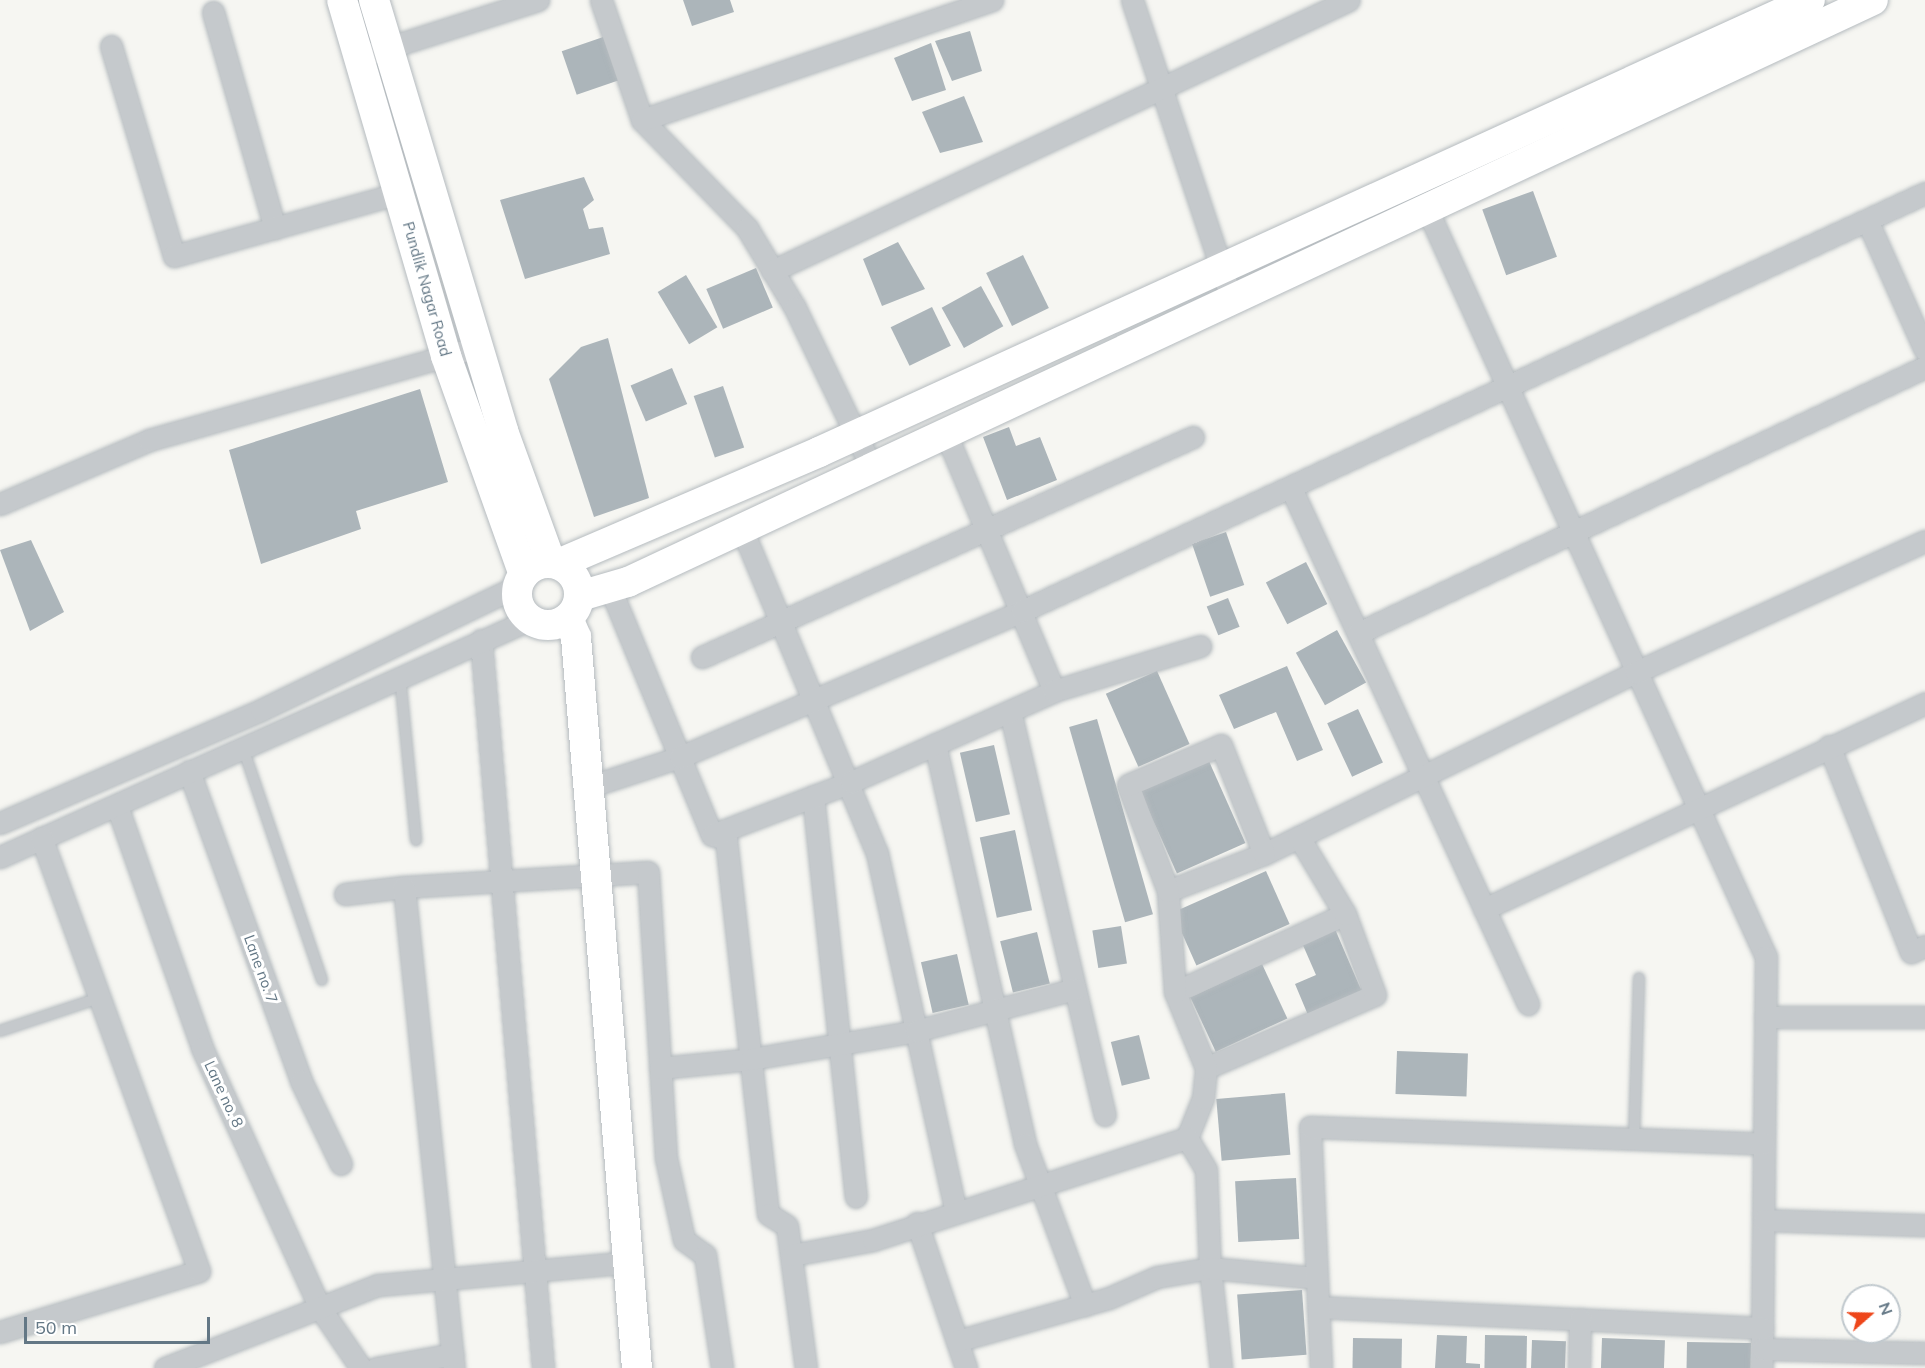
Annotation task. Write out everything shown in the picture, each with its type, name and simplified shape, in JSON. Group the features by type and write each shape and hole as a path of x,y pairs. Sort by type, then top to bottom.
{"main road":[{"name":"Pundlik Nagar Road","path":"342,0 446,356 521,581"},
{"name":"Pundlik Nagar Road","path":"374,0 478,347 554,563"},
{"path":"1810,0 856,435 554,563 521,581 522,610 531,619 556,624 574,607 610,588 742,529 1874,0"},
{"path":"554,563 578,582 574,607 594,875 638,1368"}],"street":[{"path":"359,57 537,0"},
{"path":"601,0 642,120 747,228 772,272 872,468"},
{"path":"642,120 992,0"},
{"path":"1132,0 1232,300"},
{"path":"772,272 1349,0"},
{"path":"213,12 275,228"},
{"path":"111,46 174,256 399,193"},
{"path":"588,787 680,758 1022,611 1292,489 1925,193"},
{"path":"1427,209 1766,957 1762,1359 1925,1353"},
{"path":"1867,220 1925,350"},
{"path":"0,504 149,440 478,347"},
{"path":"1358,633 1925,367"},
{"path":"946,434 1054,692"},
{"path":"702,657 1193,437"},
{"path":"1292,489 1528,1004"},
{"path":"742,529 851,782 877,853 956,1211"},
{"path":"1168,891 1264,854 1636,672 1925,541"},
{"path":"0,823 278,702 521,581"},
{"path":"610,588 712,835"},
{"path":"0,857 117,806 399,674 531,619"},
{"path":"482,640 500,881 543,1368"},
{"path":"712,835 851,782 1054,692 1200,646"},
{"path":"278,702 290,726"},
{"path":"1484,909 1697,806 1925,703"},
{"path":"1010,711 1105,1115"},
{"path":"935,744 995,1011 1039,1184 1085,1305"},
{"path":"1187,1138 1203,1098 1206,1068 1175,992 1168,891 1128,785 1221,745 1264,854"},
{"path":"1829,746 1911,952 1925,946"},
{"name":"Lane no. 7","path":"189,771 301,1081 341,1164"},
{"path":"813,796 856,1197"},
{"name":"Lane no. 8","path":"117,806 202,1048 320,1308 362,1368"},
{"path":"712,835 726,839 768,1214 787,1226 806,1368"},
{"path":"1206,1068 1374,995 1345,914 1299,837"},
{"path":"0,1332 199,1271 41,838"},
{"path":"345,894 404,887 648,872 660,1068 673,1200 684,1240 705,1255 722,1368"},
{"path":"376,1368 453,1361 404,887"},
{"path":"1175,992 1345,914"},
{"path":"660,1068 751,1059 916,1031 1075,989"},
{"path":"1765,1017 1925,1017"},
{"path":"1321,1368 1310,1127 1764,1144"},
{"path":"792,1255 873,1240 917,1223 1187,1138"},
{"path":"1187,1138 1206,1170 1209,1268 1216,1367"},
{"path":"1764,1220 1925,1225"},
{"path":"917,1223 966,1368"},
{"path":"165,1368 378,1285 629,1262"},
{"path":"957,1341 1085,1305 1157,1277 1209,1268 1317,1278"},
{"path":"1318,1307 1763,1328"},
{"path":"1579,1368 1580,1319"}],"lane":[{"path":"399,674 416,840"},
{"path":"243,748 322,980"},
{"path":"1634,1140 1639,978"},
{"path":"0,1032 99,998"}],"building":[{"path":"683,0 730,0 734,12 692,26"},
{"path":"970,31 982,71 952,81 935,41"},
{"path":"609,35 624,78 577,95 562,51"},
{"path":"931,43 946,90 912,101 894,58"},
{"path":"964,96 983,142 940,153 922,112"},
{"path":"584,177 594,200 583,209 589,229 603,227 610,254 525,279 500,200"},
{"path":"1533,191 1557,257 1506,275 1482,209"},
{"path":"898,242 925,289 882,306 863,259"},
{"path":"1023,255 1049,308 1012,326 986,273"},
{"path":"756,268 773,308 723,329 706,289"},
{"path":"686,275 717,327 689,344 658,292"},
{"path":"981,286 1003,326 964,348 942,308"},
{"path":"932,307 951,346 910,366 891,327"},
{"path":"608,338 649,498 594,517 549,379 581,347"},
{"path":"672,368 687,404 646,421 631,386"},
{"path":"723,386 744,447 715,458 694,396"},
{"path":"420,389 448,482 356,511 361,529 261,564 229,450"},
{"path":"1009,427 1016,446 1040,437 1057,480 1007,500 983,437"},
{"path":"1226,532 1244,585 1210,597 1192,544"},
{"path":"31,540 64,612 30,631 0,550"},
{"path":"1306,562 1327,604 1287,624 1266,582"},
{"path":"1228,598 1240,627 1218,635 1207,607"},
{"path":"1337,630 1366,682 1325,705 1296,653"},
{"path":"1287,666 1323,750 1297,761 1276,712 1234,729 1219,695"},
{"path":"1157,671 1190,744 1138,767 1106,694"},
{"path":"1358,709 1383,762 1352,777 1327,723"},
{"path":"1097,719 1153,914 1125,922 1069,727"},
{"path":"994,745 1010,814 976,822 960,753"},
{"path":"1208,759 1245,843 1177,874 1139,790"},
{"path":"1015,830 1032,910 997,918 980,837"},
{"path":"1266,871 1290,924 1196,965 1173,912"},
{"path":"1121,926 1127,964 1098,968 1092,931"},
{"path":"1335,929 1362,992 1308,1015 1295,984 1316,975 1302,943"},
{"path":"1037,932 1050,983 1013,993 1000,941"},
{"path":"957,954 969,1005 933,1013 921,962"},
{"path":"1262,964 1287,1018 1216,1052 1190,997"},
{"path":"1139,1035 1150,1079 1122,1086 1111,1042"},
{"path":"1397,1051 1468,1053 1466,1096 1395,1094"},
{"path":"1285,1093 1290,1155 1222,1161 1216,1099"},
{"path":"1296,1178 1299,1239 1238,1242 1235,1181"},
{"path":"1302,1290 1307,1355 1242,1359 1237,1295"},
{"path":"1437,1335 1467,1336 1466,1363 1480,1364 1480,1368 1435,1368"},
{"path":"1485,1335 1527,1336 1526,1368 1484,1368"},
{"path":"1353,1338 1402,1339 1401,1368 1352,1368"},
{"path":"1602,1338 1665,1340 1664,1368 1601,1368"},
{"path":"1532,1340 1566,1341 1565,1368 1531,1368"},
{"path":"1687,1342 1751,1343 1751,1368 1687,1368"}]}
